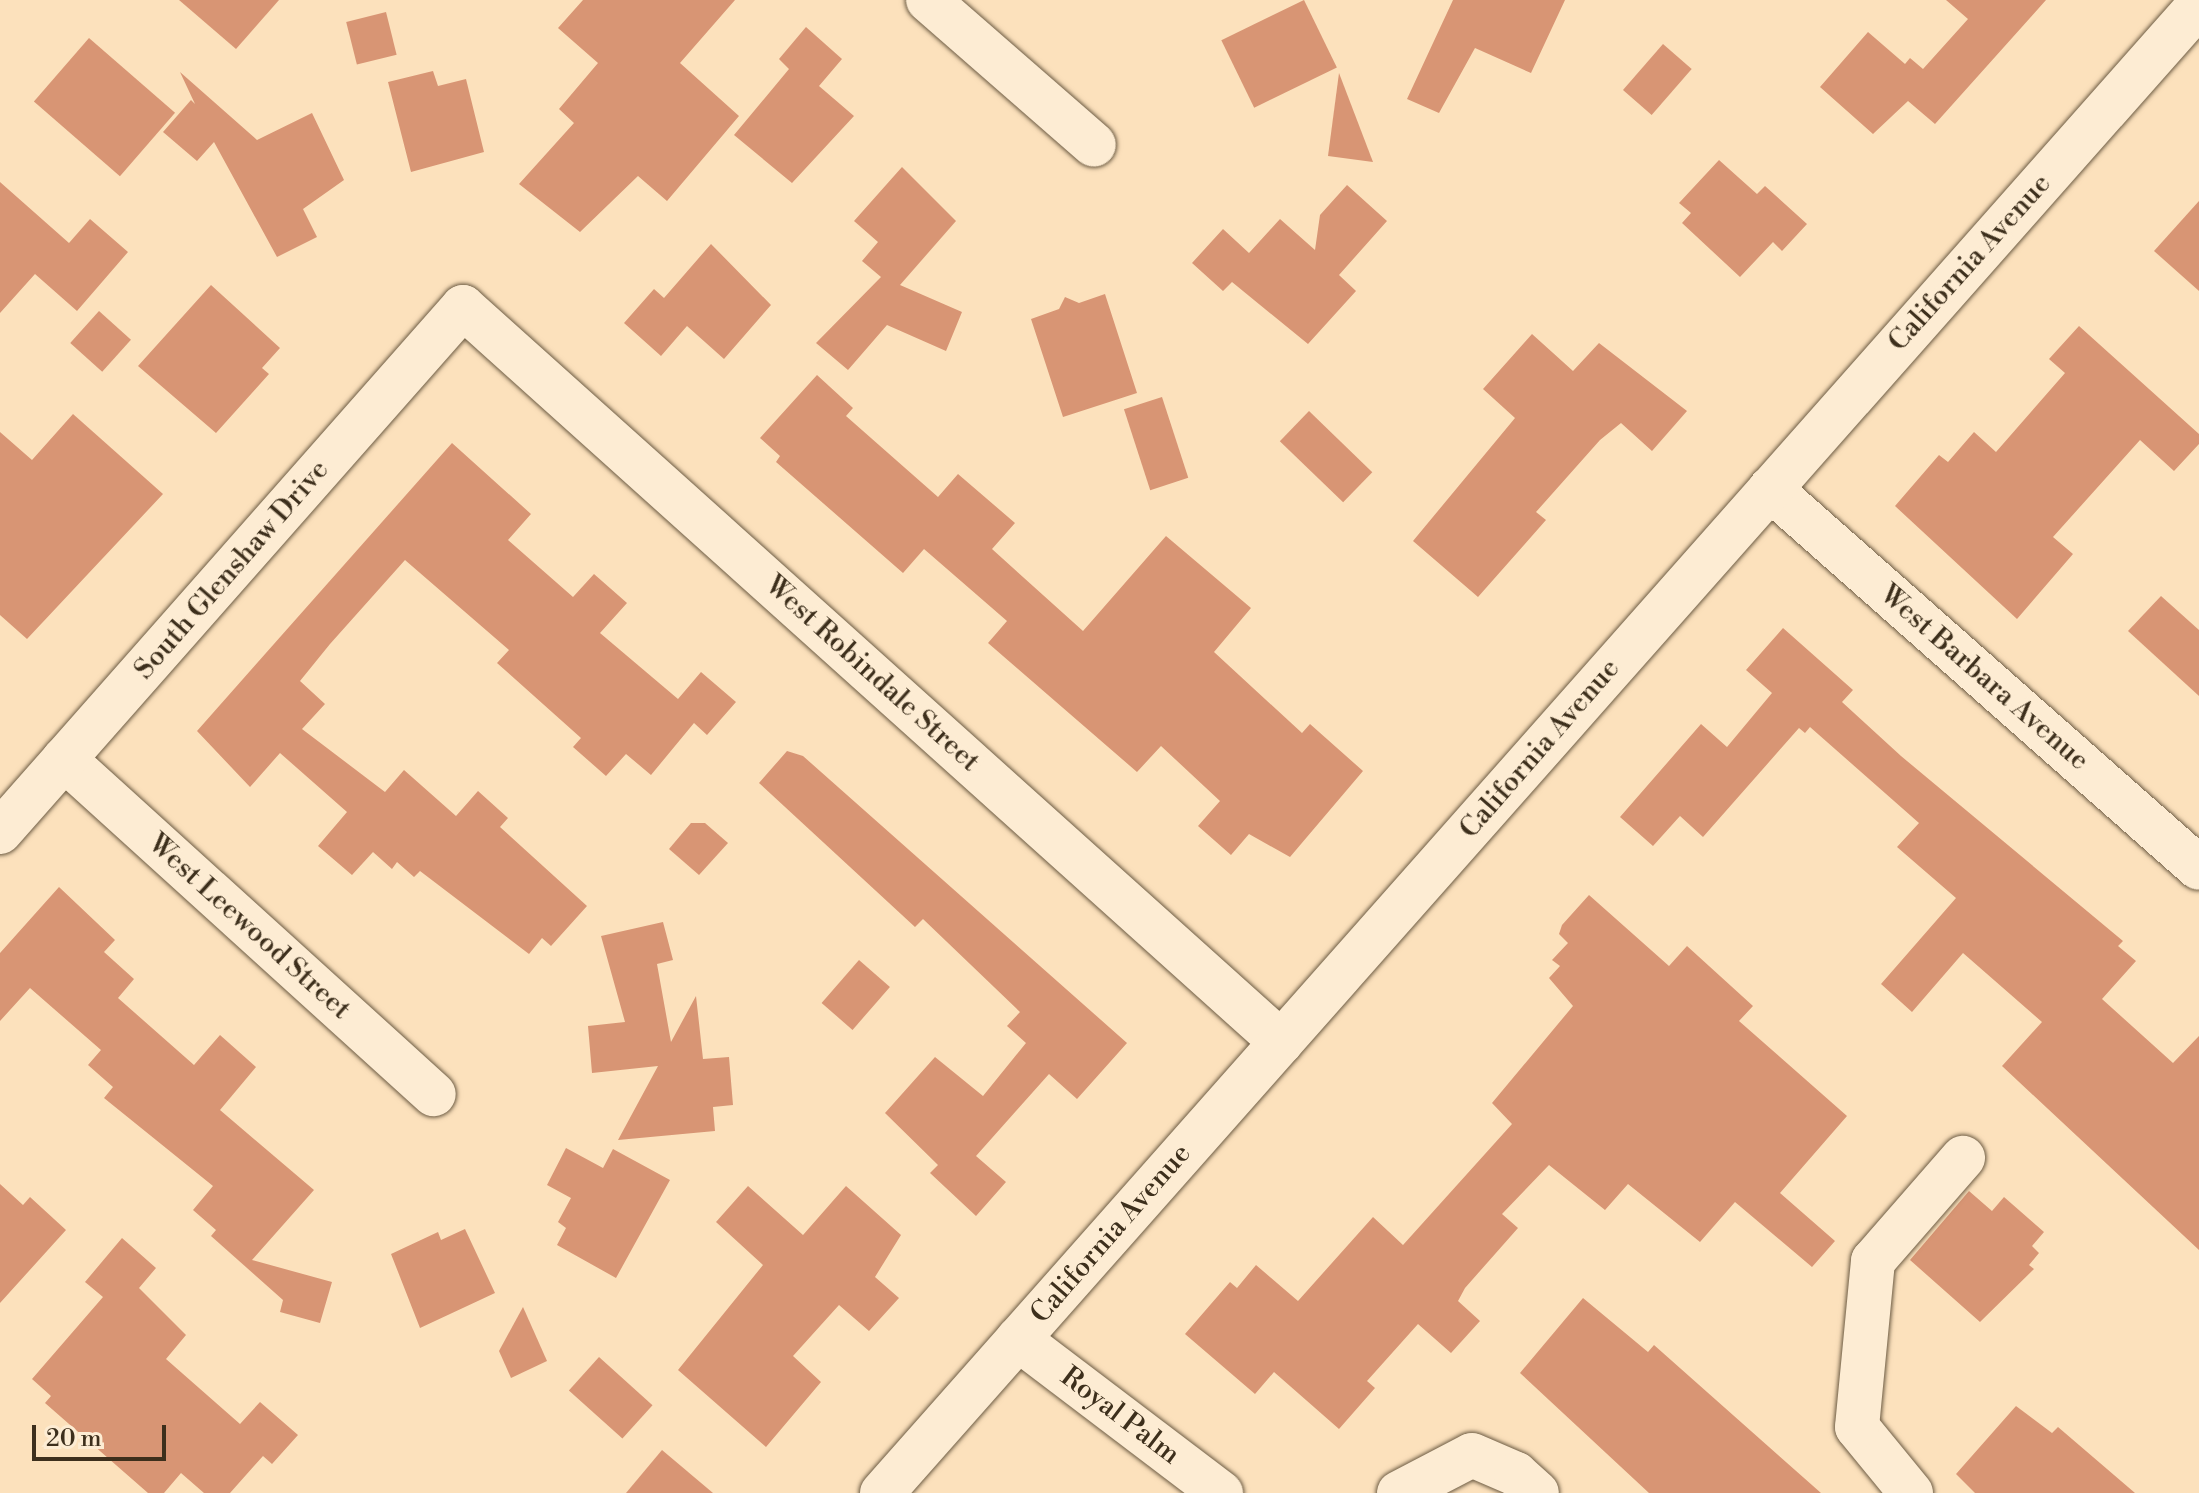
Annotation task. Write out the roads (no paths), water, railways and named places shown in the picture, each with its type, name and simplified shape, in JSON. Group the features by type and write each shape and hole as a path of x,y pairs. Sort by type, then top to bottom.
{"street":[{"path":"928,0 1094,145"},
{"name":"California Avenue","path":"882,1493 2199,5"},
{"name":"South Glenshaw Drive","path":"0,832 463,307"},
{"name":"West Robindale Street","path":"463,307 1281,1042"},
{"name":"West Barbara Avenue","path":"1770,489 2199,868"},
{"name":"West Leewood Street","path":"64,759 434,1094"},
{"path":"1911,1493 1857,1427 1873,1261 1963,1158"},
{"name":"Royal Palm","path":"1018,1339 1221,1493"},
{"path":"1399,1493 1472,1455 1516,1474 1537,1493"}]}
